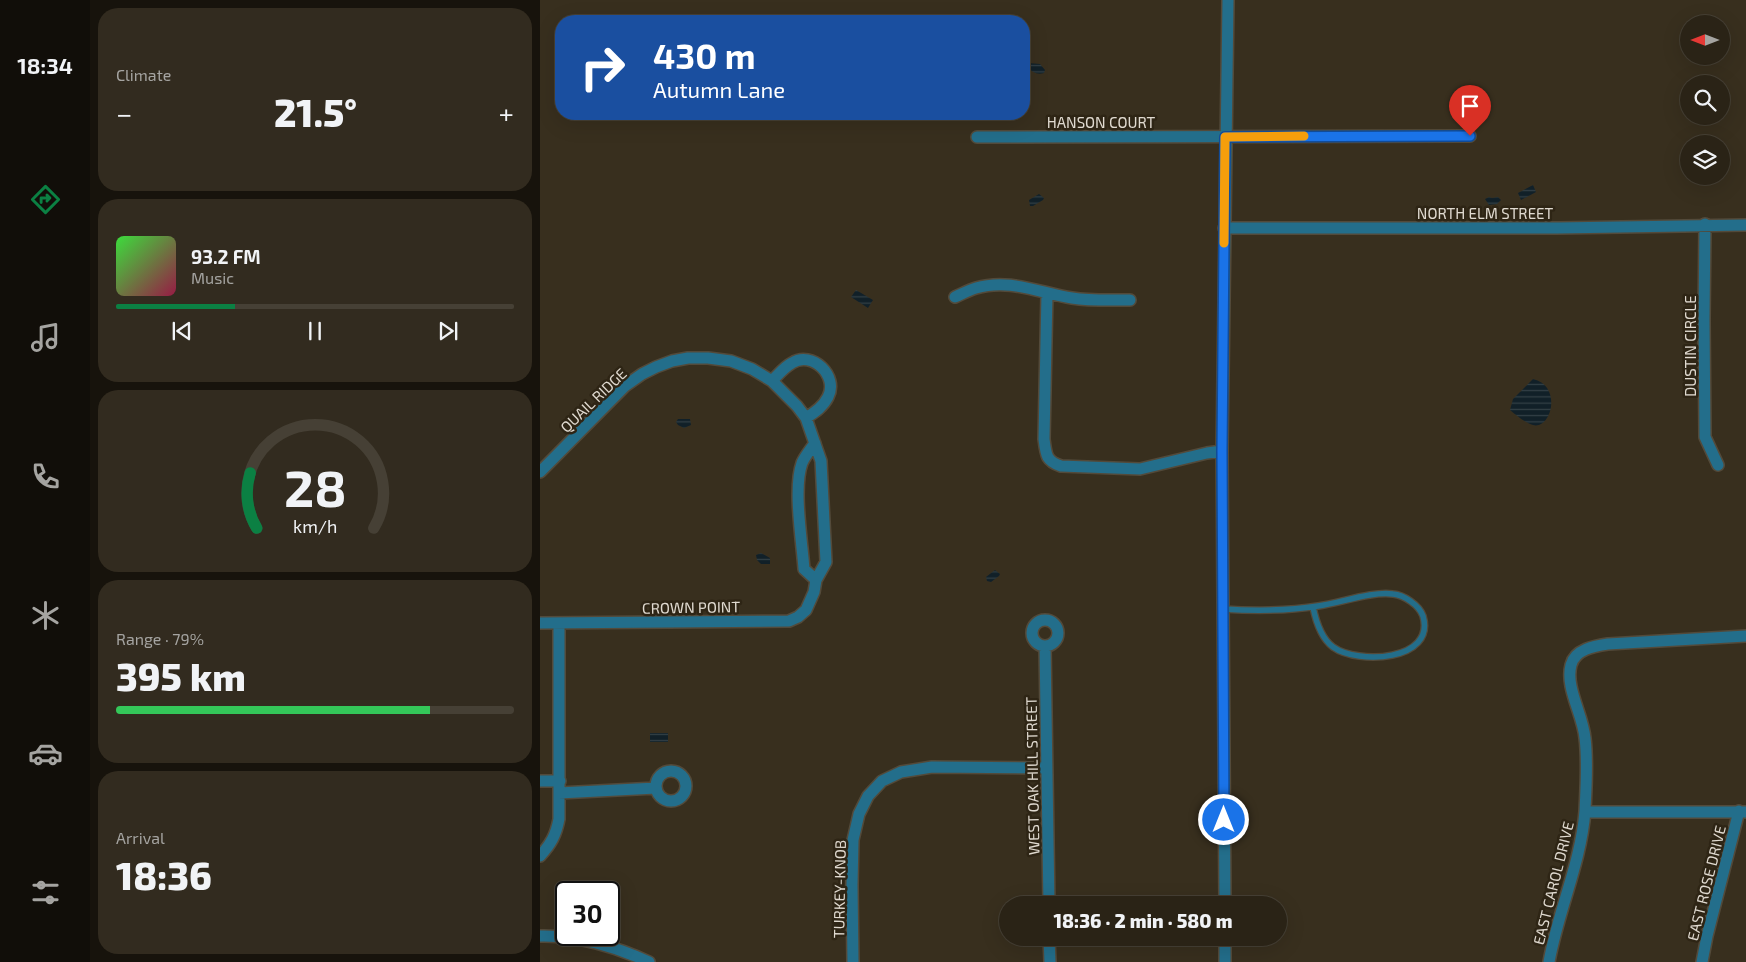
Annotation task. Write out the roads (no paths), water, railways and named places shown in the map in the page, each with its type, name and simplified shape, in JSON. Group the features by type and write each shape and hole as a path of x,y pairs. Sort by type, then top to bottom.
{"street":[{"path":"1225,896 1222,451 1228,0"},
{"name":"HANSON COURT","path":"977,137 1470,136"},
{"name":"DUSTIN CIRCLE","path":"1705,224 1705,437 1718,466"},
{"name":"NORTH ELM STREET","path":"1224,228 1558,228 1746,224"},
{"path":"955,297 976,288 994,285 1014,285 1089,300 1130,300"},
{"path":"1047,293 1044,439 1048,460 1062,466 1140,469 1222,451"},
{"name":"QUAIL RIDGE","path":"540,472 625,386 642,374 672,361 688,358 731,361 772,381 806,418 822,461 826,562 816,580"},
{"path":"772,381 792,362 804,359 816,362 827,373 831,384 830,395 822,406 806,418"},
{"path":"815,443 802,462 798,481 804,569 816,580"},
{"name":"CROWN POINT","path":"540,623 789,620 798,617 806,610 814,592 816,580"},
{"path":"540,856 557,833 559,819 559,623"},
{"name":"EAST CAROL DRIVE","path":"1549,962 1581,840 1585,812 1586,740 1582,718 1569,680 1571,663 1583,651 1592,646 1746,636"},
{"name":"WEST OAK HILL STREET","path":"1045,646 1049,896"},
{"name":"TURKEY-KNOB","path":"853,962 853,840 859,814 868,796 882,781 901,772 932,767 1046,768"},
{"path":"540,781 560,781"},
{"path":"559,793 656,788"},
{"path":"1585,812 1742,812"},
{"name":"EAST ROSE DRIVE","path":"1702,962 1706,936 1742,812"},
{"path":"540,936 568,938 610,946 649,962"},
{"path":"1049,946 1050,962"},
{"path":"1225,946 1225,962"}],"lane":[{"path":"1223,609 1249,611 1313,607 1381,593 1395,594 1414,604 1422,613 1424,620 1423,632 1411,649 1403,653 1384,656 1360,656 1334,648 1325,639 1315,618 1313,607"}],"water":[{"path":"1030,63 1040,64 1045,70 1044,73 1039,74 1030,70"},
{"path":"1533,185 1536,192 1521,200 1518,193"},
{"path":"1039,194 1044,198 1043,200 1030,206 1029,200"},
{"path":"1498,197 1501,200 1497,204 1489,205 1485,199"},
{"path":"856,290 873,300 868,308 851,297"},
{"path":"1533,379 1542,383 1548,390 1551,398 1549,414 1545,421 1539,425 1527,423 1510,410 1513,399"},
{"path":"678,419 690,419 691,425 684,428 676,422"},
{"path":"761,553 770,558 770,564 761,564 757,560 756,555"},
{"path":"995,570 1000,574 999,576 991,582 987,581 986,577"},
{"path":"650,733 668,733 668,742 650,742"}]}
